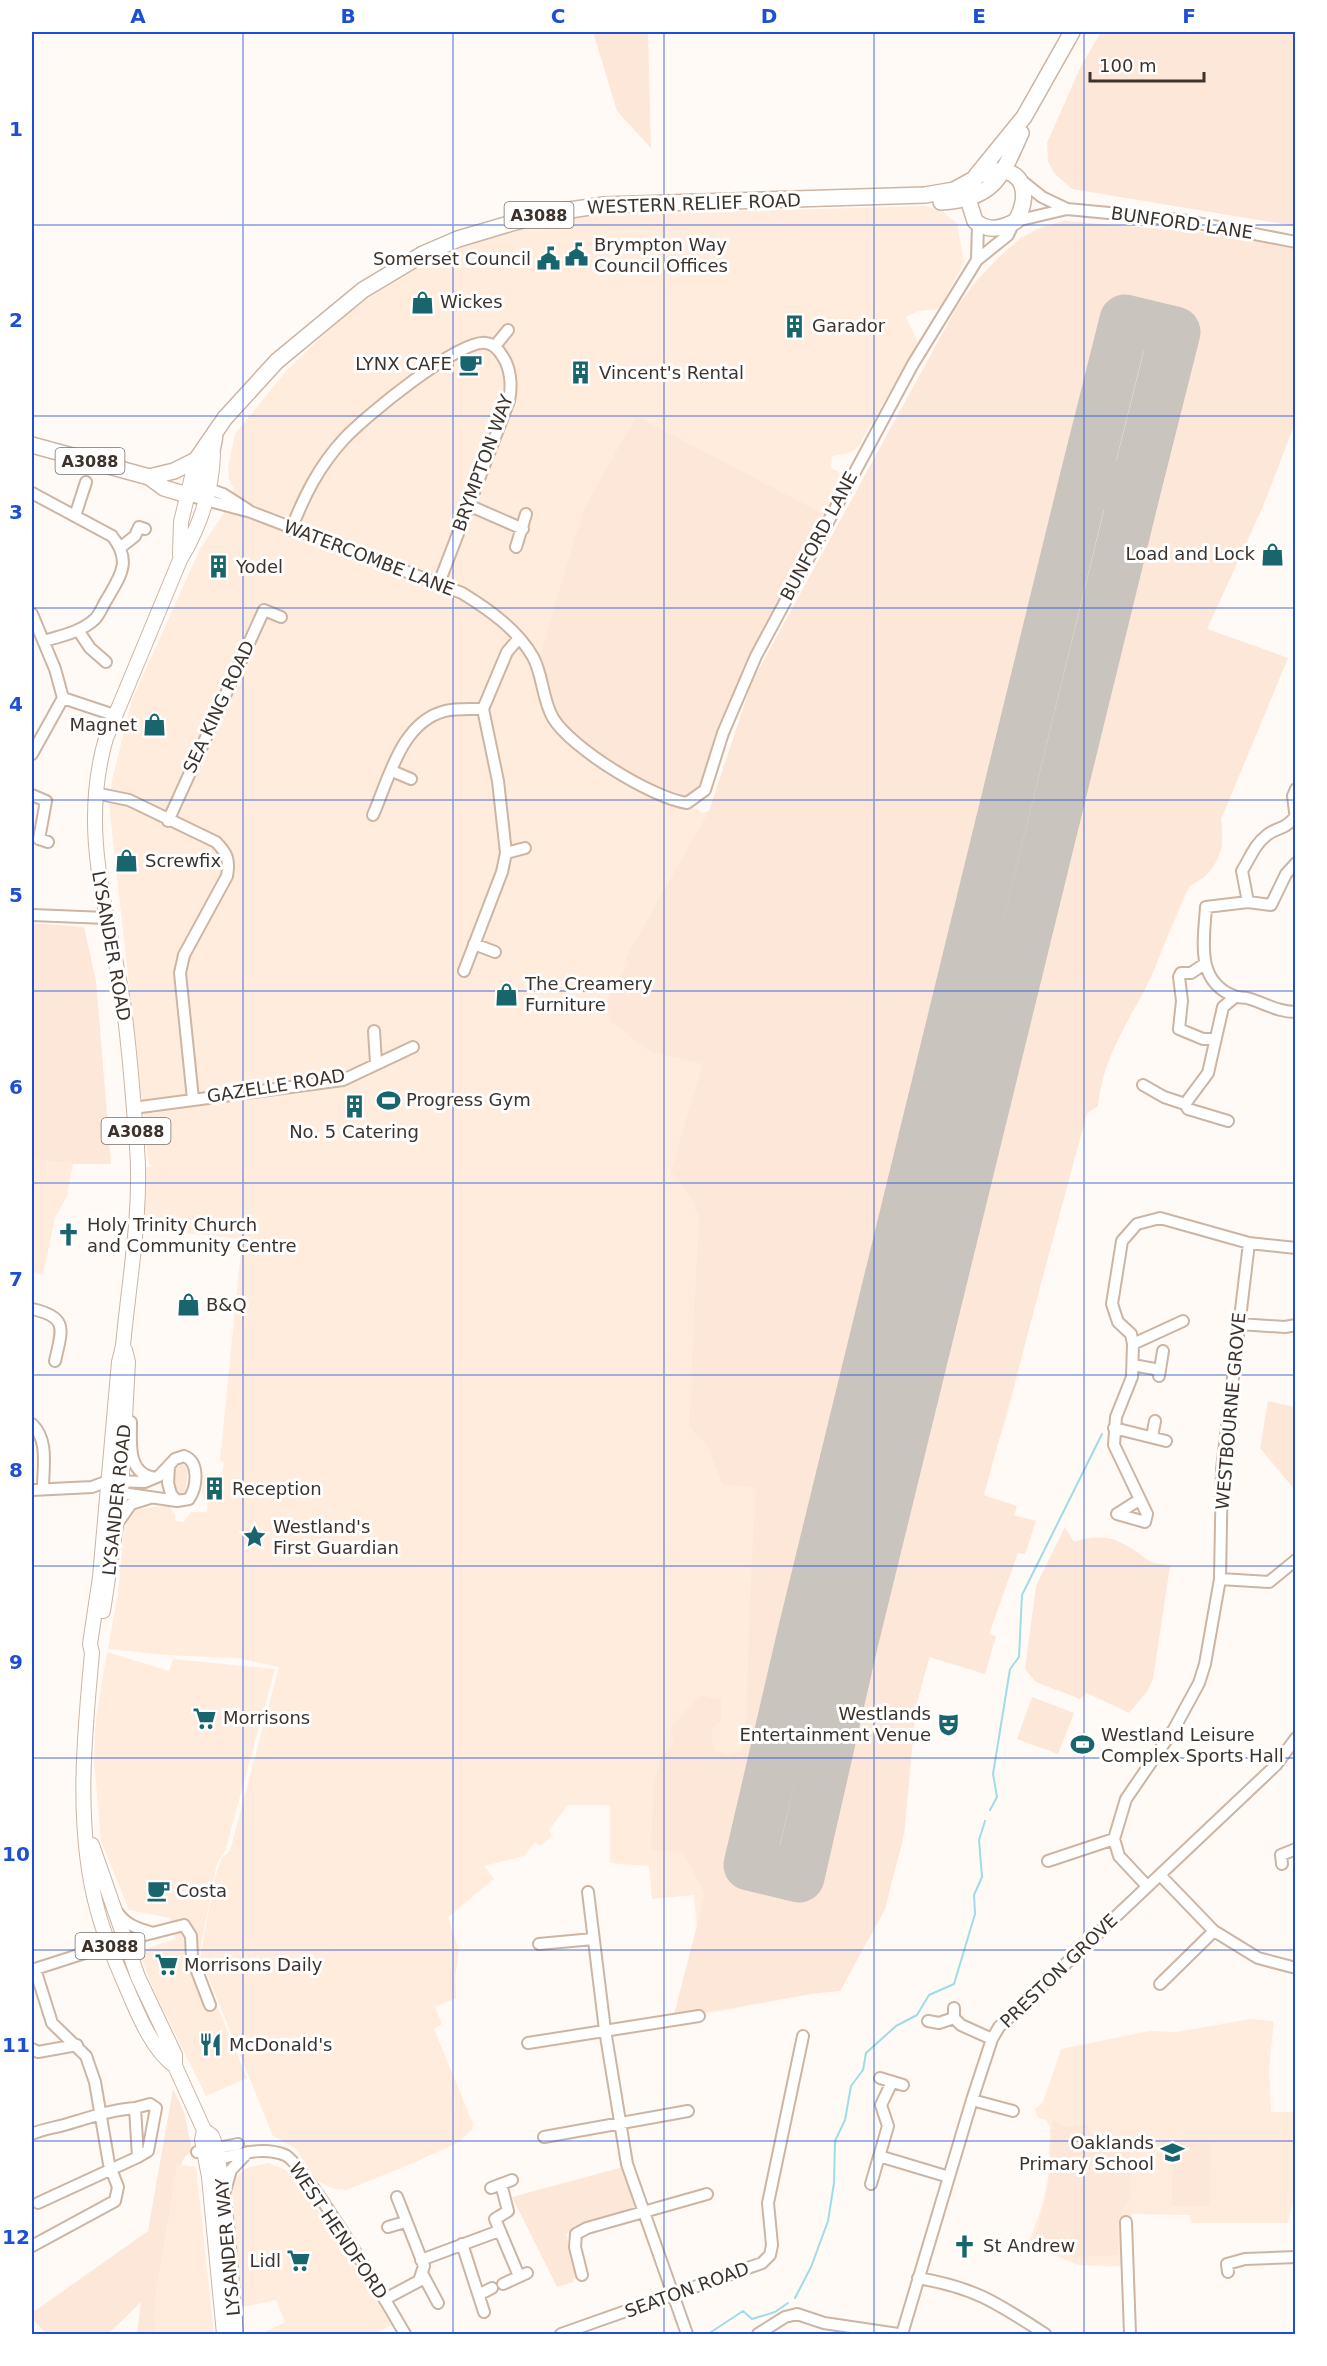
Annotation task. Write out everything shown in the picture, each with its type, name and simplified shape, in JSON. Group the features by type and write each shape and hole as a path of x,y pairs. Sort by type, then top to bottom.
{"highway":[{"name":"A3088","path":"975,177 1024,117 1072,32"},
{"path":"904,195 916,188 944,184 973,165 1009,126 1021,107 1035,96"},
{"name":"A3088","path":"1021,180 1021,133 1024,117"},
{"name":"A3088","path":"941,202 968,199 989,190 1004,171 1021,133"},
{"path":"1004,171 1021,180 1024,201 1015,222 998,229 988,229 977,222 968,199 975,177 1004,171"},
{"name":"WESTERN RELIEF ROAD","path":"215,433 239,401 277,361 363,290 423,254 479,231 542,214 604,205 794,201 925,195 954,190 975,177"},
{"name":"WESTERN RELIEF ROAD","path":"925,195 977,222"},
{"name":"A3088","path":"32,444 162,474 196,460 215,433"},
{"path":"198,493 204,468 213,454 215,433"},
{"name":"A3088","path":"162,474 164,488 198,493"}],"main road":[{"path":"196,460 198,493"},
{"name":"LYSANDER ROAD","path":"92,1653 97,1644 108,1588 116,1528 114,1487 119,1362 123,1346 138,1170 123,1003 94,842 95,793 99,760 114,715 180,560 195,536 200,518 198,493"},
{"name":"LYSANDER ROAD","path":"180,560 183,535 181,522 198,493"},
{"name":"LYSANDER ROAD","path":"123,1346 128,1362 127,1389 90,1644 92,1653 85,1728 87,1857 98,1913 138,2013 167,2061 175,2066"},
{"name":"LYSANDER ROAD","path":"85,1810 93,1848 138,1977 175,2055 175,2066 209,2148"},
{"name":"LYSANDER WAY","path":"209,2148 224,2196 236,2334"},
{"name":"LYSANDER WAY","path":"209,2148 224,2334"}],"street":[{"name":"BUNFORD LANE","path":"1021,180 1042,198 1067,209 1182,220 1296,242"},
{"name":"BUNFORD LANE","path":"672,799 687,803 705,790 723,733 776,616 913,364 977,260 1008,235 1015,222 1067,209"},
{"path":"977,222 977,260"},
{"path":"291,530 305,495 322,465 358,426 409,384 460,350 485,343 495,346 508,330"},
{"name":"BRYMPTON WAY","path":"438,583 510,394 505,358 495,346"},
{"path":"75,516 77,494 86,482"},
{"name":"WATERCOMBE LANE","path":"198,493 223,494 251,512 291,530 438,583 484,606 519,638 534,658 545,703 568,737 602,764 672,799"},
{"path":"32,494 112,536 121,547 124,560 120,577 96,618 78,630 44,641"},
{"path":"468,506 523,529"},
{"path":"516,547 526,514"},
{"path":"121,547 135,536 141,525"},
{"name":"SEA KING ROAD","path":"168,820 264,610 281,617"},
{"path":"32,614 44,641 63,698 32,754"},
{"path":"78,630 93,659 106,662"},
{"path":"464,971 502,872 506,853 498,781 483,709 507,652 519,638"},
{"path":"63,698 114,715"},
{"path":"373,815 405,740 423,721 445,711 483,709"},
{"path":"392,771 411,780"},
{"path":"1248,902 1242,871 1258,843 1271,833 1284,830 1295,818 1296,789"},
{"path":"95,793 118,795 216,842 226,852 229,864 227,876 184,955 180,973 193,1099"},
{"path":"32,795 46,801 40,840"},
{"path":"506,853 525,848"},
{"path":"1296,863 1286,874 1271,905 1248,902 1206,908 1203,965 1219,988 1235,997 1246,997 1282,1012 1296,1012"},
{"path":"32,915 106,918"},
{"path":"474,944 495,952"},
{"path":"1203,965 1191,973 1181,973 1179,977 1182,1001 1179,1029 1203,1039 1214,1039"},
{"path":"1185,1104 1208,1073 1215,1052 1214,1039 1222,1007 1219,988"},
{"path":"1222,1007 1235,997"},
{"path":"374,1031 376,1063"},
{"name":"GAZELLE ROAD","path":"134,1108 343,1080 413,1047"},
{"path":"1143,1084 1164,1097 1185,1104 1188,1109 1228,1121"},
{"path":"1139,1500 1114,1445 1114,1428 1132,1377 1133,1365 1131,1334 1118,1322 1112,1304 1122,1241 1137,1224 1160,1218 1249,1242 1296,1248"},
{"name":"WESTBOURNE GROVE","path":"1113,1839 1126,1799 1174,1729 1198,1683 1205,1664 1220,1579 1222,1469 1249,1242"},
{"path":"32,1309 51,1315 59,1321 62,1332 54,1353"},
{"path":"1133,1344 1183,1321"},
{"path":"1239,1324 1285,1327 1296,1325"},
{"path":"1133,1365 1160,1373 1163,1351"},
{"path":"127,1389 133,1460 138,1470 154,1478"},
{"path":"1152,1437 1155,1421"},
{"path":"32,1424 39,1431 44,1443 43,1489"},
{"path":"1114,1428 1166,1441"},
{"path":"32,1490 114,1487 138,1483 154,1478 169,1467 175,1459 184,1456 192,1460 195,1467 191,1497 177,1501 153,1498 114,1487"},
{"path":"169,1467 171,1494 177,1501"},
{"path":"116,1528 124,1511 131,1504 153,1498"},
{"path":"1220,1579 1269,1582 1296,1560"},
{"name":"PRESTON GROVE","path":"900,2334 972,2100 992,2039 999,2027 1276,1765 1296,1738"},
{"path":"1048,1861 1113,1839 1119,1856 1147,1886"},
{"path":"1280,1855 1296,1849"},
{"path":"1160,1875 1214,1931 1258,1959 1296,1968"},
{"path":"588,1892 605,2030 627,2164 671,2295 687,2334"},
{"path":"111,1903 123,1920 153,1933"},
{"path":"32,2246 115,2201 118,2187 111,2170 95,2082 86,2056 52,2023 33,1969 125,1940 184,1925 193,1945 192,1958 210,2005"},
{"path":"1160,1984 1214,1931"},
{"path":"539,1944 593,1939"},
{"path":"928,2021 939,2023 954,2013 961,2025 992,2039"},
{"path":"528,2043 699,2016"},
{"name":"SEATON ROAD","path":"561,2334 762,2263 770,2255 772,2245 768,2202 803,2036"},
{"path":"32,2049 38,2052 76,2044"},
{"path":"871,2184 888,2126 881,2105 897,2084 880,2078"},
{"path":"972,2100 1013,2111"},
{"path":"32,2134 45,2128 150,2103 156,2108 147,2151 38,2203"},
{"path":"135,2108 138,2157"},
{"path":"544,2137 688,2111"},
{"path":"209,2148 238,2144 249,2152 231,2170 224,2196"},
{"name":"WEST HENDFORD","path":"209,2148 249,2152 266,2150 287,2156 310,2184 385,2299 405,2334"},
{"path":"879,2156 949,2177"},
{"path":"503,2284 523,2275 495,2219 506,2214 509,2207 496,2186 512,2180"},
{"path":"582,2275 575,2247 576,2234 587,2228 707,2194"},
{"path":"397,2197 424,2265 423,2275 438,2302"},
{"path":"388,2227 405,2222"},
{"path":"1126,2222 1130,2334"},
{"path":"421,2260 499,2231"},
{"path":"462,2244 484,2312"},
{"path":"1226,2264 1245,2259 1296,2257"},
{"path":"385,2299 413,2286 423,2275"},
{"path":"918,2278 956,2285 991,2299 1045,2334"},
{"path":"480,2294 492,2288"},
{"path":"758,2334 785,2317 797,2314 824,2323 900,2334"}],"shaded area":[{"path":"593,32 648,32 651,148 617,111"},
{"path":"1101,32 1295,32 1295,226 1072,189 1054,173 1048,161 1047,143 1081,66"},
{"path":"925,206 942,211 957,223 964,263 939,309 918,311 906,317 918,343 858,447 850,453 832,456 831,468 843,477 842,485 756,650 671,794 654,786 650,793 672,804 697,809 702,813 709,811 752,682 957,307 976,281 1020,238 1041,227 1064,221 1232,235 1295,249 1295,423 1263,506 1207,629 1288,658 1221,819 1222,847 1218,858 1205,876 1189,887 1143,994 1121,1030 1087,1113 1066,1183 1008,1412 931,1651 916,1706 904,1834 885,1909 840,1991 816,1993 715,2012 674,2015 697,1929 694,1895 652,1899 649,1866 610,1863 610,1805 568,1805 549,1830 552,1836 540,1846 535,1842 524,1856 484,1866 494,1879 448,1917 459,1950 455,1977 456,1998 435,2007 442,2024 434,2029 473,2124 472,2129 459,2142 409,2165 346,2190 334,2189 317,2181 295,2148 273,2136 200,1957 215,1878 222,1858 230,1851 279,1667 237,1658 165,1655 108,1649 118,1593 124,1528 128,1519 134,1511 145,1508 169,1506 175,1515 175,1521 184,1522 191,1512 207,1512 208,1501 204,1501 202,1491 205,1474 222,1476 224,1462 220,1461 242,1239 144,1229 146,1167 155,1165 149,1165 109,805 112,780 132,700 200,549 224,513 234,489 229,480 228,467 235,434 287,370 337,322 371,296 409,272 490,236 542,222 599,215"},
{"path":"1064,221 1232,235 1295,249 1295,423 1263,506 1207,629 1288,658 1221,819 1222,843 1215,865 1185,893 1155,968 1113,1051 1101,1087 1098,1106 1087,1113 984,1495 1017,1506 1014,1515 1036,1521 1025,1554 1018,1553 989,1634 996,1636 985,1674 929,1657 916,1706 904,1834 885,1909 840,1991 674,2015 705,1894 683,1852 651,1849 654,1783 661,1757 674,1745 670,1729 700,1695 721,1700 721,1721 714,1727 712,1733 714,1749 728,1756 741,1751 745,1738 755,1487 723,1485 707,1446 689,1426 699,1217 690,1197 671,1171 703,1064 650,1051 611,1022 606,1002 628,964 626,958 709,811 752,682 957,307 979,279 1016,243 1030,234"},
{"path":"636,416 825,515 776,610 701,790 688,798 671,794 605,760 564,727 546,699 540,655 583,511"},
{"path":"32,923 84,927 96,981 111,1164 73,1164 32,1159"},
{"path":"32,1159 73,1164 67,1196 55,1218 43,1275 32,1272"},
{"path":"1268,1401 1295,1407 1295,1490 1260,1448"},
{"path":"182,1462 188,1470 185,1495 181,1498 175,1494 171,1472"},
{"path":"1065,1527 1074,1542 1096,1538 1114,1540 1150,1561 1170,1566 1153,1679 1148,1690 1129,1713 1087,1693 1080,1699 1036,1682 1025,1669 1036,1586"},
{"path":"107,1652 169,1671 173,1659 275,1669 225,1851 217,1863 198,1960 247,2078 206,2096 153,1989 142,1960 144,1952 151,1947 175,1939 170,1918 129,1910 101,1841 94,1759 96,1718"},
{"path":"1032,1697 1074,1713 1058,1754 1017,1739"},
{"name":"Oaklands Primary School","path":"1251,2019 1274,2021 1269,2068 1271,2112 1295,2112 1295,2191 1288,2223 1191,2223 1190,2215 1132,2214 1133,2267 1079,2265 1028,2245 1041,2209 1048,2180 1050,2127 1046,2120 1038,2118 1035,2109 1043,2102 1061,2049 1149,2031 1176,2032"},
{"path":"173,2089 184,2112 192,2150 181,2165 177,2165 156,2295 153,2334 137,2334 141,2302 108,2334 47,2334 32,2319 32,2313 148,2231"},
{"path":"1053,2120 1068,2127 1086,2125 1090,2133 1129,2141 1131,2200 1122,2211 1120,2218 1118,2255 1074,2257 1032,2242 1046,2197"},
{"path":"1173,2143 1211,2143 1210,2206 1172,2206"},
{"path":"269,2163 288,2171 310,2198 392,2325 373,2334 261,2334 285,2322 276,2300 238,2308 228,2196 231,2183 246,2168"},
{"path":"177,2164 196,2167 214,2334 150,2334"},
{"path":"623,2167 635,2209 578,2226 566,2234 579,2278 557,2287 512,2197"}],"waterway":[{"path":"990,1810 997,1797 993,1774 1010,1669 1019,1657 1022,1595 1102,1434"},
{"path":"795,2298 811,2267 828,2221 834,2183 835,2141 845,2120 851,2086 863,2070 866,2053 896,2026 917,2015 929,1995 954,1984 975,1914 974,1895 982,1877 979,1840 985,1821"},
{"path":"708,2334 743,2311 752,2319 775,2312 788,2303"}],"runway":[{"path":"1125,320 1175,332 1135,491 1085,479 1125,320"},
{"path":"1085,479 1135,491 852,1645 803,1633 1085,479"},
{"path":"803,1633 852,1645 799,1877 749,1865 803,1633"}],"place":[{"name":"Brympton Way Council Offices","path":"576,255"},
{"name":"Somerset Council","path":"549,259"},
{"name":"Wickes","path":"422,302"},
{"name":"Garador","path":"794,326"},
{"name":"LYNX CAFE","path":"470,364"},
{"name":"Vincent's Rental","path":"581,373"},
{"name":"Load and Lock","path":"1273,554"},
{"name":"Yodel","path":"218,567"},
{"name":"Magnet","path":"155,725"},
{"name":"Screwfix","path":"127,861"},
{"name":"The Creamery Furniture","path":"507,994"},
{"name":"Progress Gym","path":"388,1100"},
{"name":"No. 5 Catering","path":"354,1106"},
{"name":"Holy Trinity Church and Community Centre","path":"69,1235"},
{"name":"B&Q","path":"188,1305"},
{"name":"Reception","path":"214,1489"},
{"name":"Westland's First Guardian","path":"255,1537"},
{"name":"Morrisons","path":"205,1718"},
{"name":"Westlands Entertainment Venue","path":"949,1724"},
{"name":"Westland Leisure Complex Sports Hall","path":"1083,1745"},
{"name":"Costa","path":"158,1891"},
{"name":"Morrisons Daily","path":"166,1965"},
{"name":"McDonald's","path":"211,2045"},
{"name":"Oaklands Primary School","path":"1172,2153"},
{"name":"St Andrew","path":"965,2246"},
{"name":"Lidl","path":"299,2261"}]}
